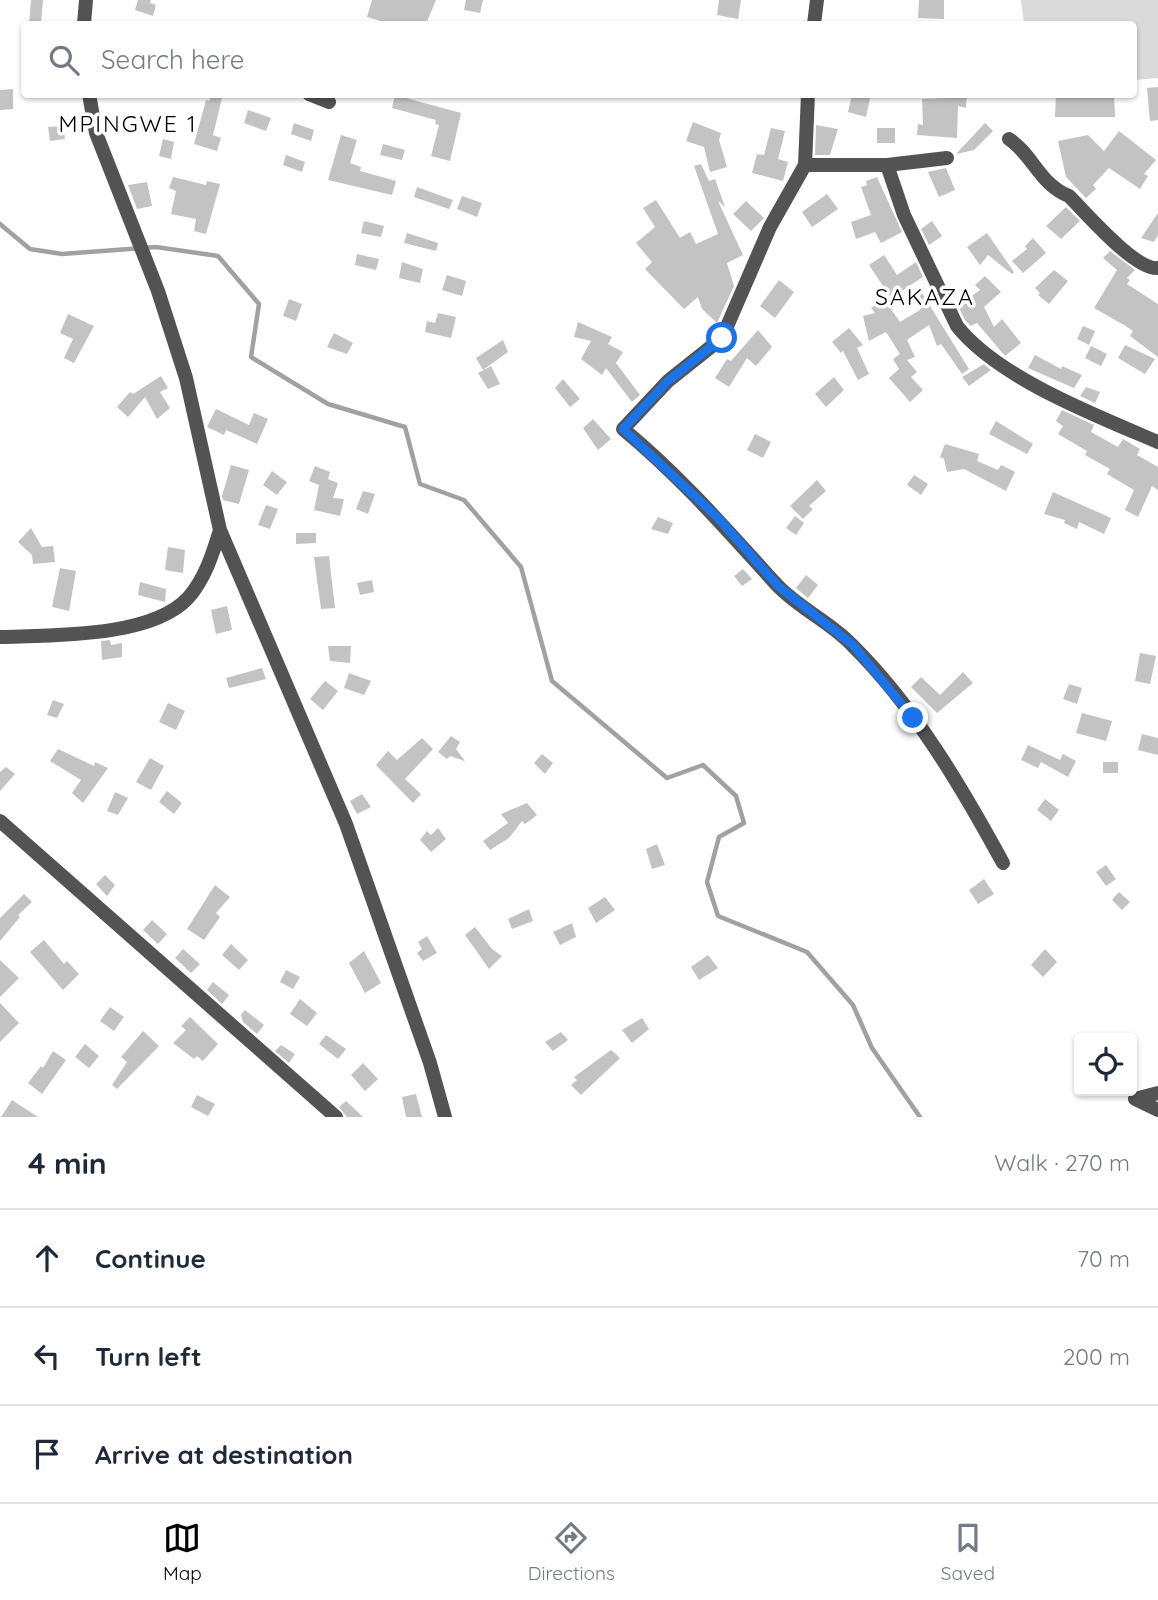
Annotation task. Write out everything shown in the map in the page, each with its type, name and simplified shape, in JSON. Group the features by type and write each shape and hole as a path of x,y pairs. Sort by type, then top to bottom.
{"street":[{"path":"85,21 86,0"},
{"path":"814,21 817,0"},
{"path":"90,98 96,133 158,291 186,378 220,530 346,824 430,1063 445,1117"},
{"path":"319,98 329,102"},
{"path":"808,98 805,165 770,227 722,338 668,381 623,429 718,518 778,586 853,645 913,718 961,787 1003,863"},
{"path":"1009,139 1027,154 1057,192 1069,197 1135,261 1150,270 1158,268"},
{"path":"805,165 887,165 947,158"},
{"path":"887,165 904,215 957,326 967,340 1037,387 1158,442"},
{"path":"0,636 62,635 124,627 175,608 188,598 201,577 212,557 220,530"},
{"path":"0,821 336,1117"},
{"path":"1158,1093 1135,1099 1158,1110"}],"shaded area":[{"path":"1021,0 1158,0 1158,78 1137,80 1137,21 1024,21"}],"building":[{"path":"31,0 43,0 41,21 29,21"},
{"path":"138,0 151,0 150,3 156,5 153,16 135,10"},
{"path":"372,0 436,0 427,21 381,21 367,17"},
{"path":"466,0 483,0 480,13 464,10"},
{"path":"719,0 741,0 738,19 717,15"},
{"path":"919,0 944,0 944,19 918,18"},
{"path":"1158,87 1158,120 1150,121 1147,88"},
{"path":"13,89 13,109 0,110 0,90"},
{"path":"210,98 222,98 213,135 221,138 217,151 194,144 206,100 209,101"},
{"path":"394,98 406,98 461,113 450,161 431,156 439,125 435,124 436,120 392,108"},
{"path":"851,98 870,98 866,117 848,112"},
{"path":"967,98 966,108 958,106 957,138 917,135 918,124 923,125 922,99"},
{"path":"1056,98 1114,98 1115,117 1055,117"},
{"path":"248,110 271,118 266,131 244,123"},
{"path":"693,122 721,133 719,140 727,167 710,172 704,147 686,141"},
{"path":"294,123 314,130 311,141 291,134"},
{"path":"985,123 993,131 974,150 956,154"},
{"path":"816,125 838,129 830,155 815,155"},
{"path":"63,126 65,139 50,141 48,127"},
{"path":"771,128 785,131 778,159 788,162 783,181 752,173 757,154 764,155"},
{"path":"877,128 895,128 895,143 877,143"},
{"path":"1119,131 1156,160 1144,174 1148,176 1140,189 1109,168 1093,185 1096,189 1086,198 1066,177 1058,141 1088,135 1104,151"},
{"path":"341,135 357,140 350,163 361,167 360,171 396,181 392,195 328,180"},
{"path":"163,139 174,142 171,159 159,156"},
{"path":"383,144 405,150 402,160 380,155"},
{"path":"286,155 305,162 302,172 283,165"},
{"path":"701,164 709,181 715,179 725,207 718,201 743,255 727,263 734,286 717,323 702,309 698,297 684,309 645,269 652,262 636,243 655,227 643,208 656,200 680,238 690,232 696,244 718,234 694,166"},
{"path":"946,168 955,190 939,197 928,172"},
{"path":"173,177 206,185 207,181 220,184 206,234 194,231 196,219 171,214 176,191 169,188"},
{"path":"877,177 902,232 881,243 875,232 856,239 851,222 871,215 861,187 867,185 866,181"},
{"path":"147,182 152,206 137,209 128,185"},
{"path":"417,187 453,200 449,209 414,197"},
{"path":"827,194 838,209 812,227 802,212"},
{"path":"462,196 482,203 477,217 457,209"},
{"path":"746,201 764,218 751,231 733,214"},
{"path":"1066,207 1080,221 1061,239 1046,226"},
{"path":"1158,213 1158,235 1154,242 1141,238"},
{"path":"364,221 384,226 381,237 361,233"},
{"path":"932,221 942,236 929,245 921,229"},
{"path":"407,233 438,243 436,251 404,243"},
{"path":"987,233 1014,272 1012,274 988,255 980,265 967,247"},
{"path":"1033,238 1046,253 1023,273 1012,261 1027,249 1025,246"},
{"path":"1110,251 1135,270 1127,278 1130,280 1127,284 1158,304 1158,357 1130,336 1133,331 1094,308 1117,270 1103,258"},
{"path":"357,254 379,259 376,270 355,265"},
{"path":"884,255 897,275 916,262 923,277 891,298 869,265"},
{"path":"402,262 423,269 420,283 399,278"},
{"path":"1054,270 1068,281 1049,304 1038,295 1040,293 1035,288"},
{"path":"447,275 466,281 462,296 442,290"},
{"path":"985,276 1001,292 984,307 994,327 1002,319 1021,343 1005,356 977,323 971,326 965,320 958,306 980,290 975,285"},
{"path":"779,280 794,292 775,318 760,306"},
{"path":"922,293 969,369 962,374 941,344 937,346 929,325 907,340 915,357 907,360 917,372 911,377 923,390 910,402 889,378 899,369 893,359 900,354 886,332 869,341 863,316 875,313 871,308 884,299 900,322 920,310 917,296"},
{"path":"289,299 302,304 296,321 283,316"},
{"path":"438,313 456,317 451,338 425,332 427,321 435,323"},
{"path":"68,314 94,326 74,363 64,358 73,339 60,333"},
{"path":"578,322 612,337 608,344 623,352 616,363 640,395 632,402 606,368 602,375 581,359 591,341 574,337"},
{"path":"1083,326 1095,331 1089,345 1077,339"},
{"path":"849,328 863,345 857,348 869,374 858,380 843,351 841,353 832,342"},
{"path":"758,330 772,347 756,366 747,358 729,387 715,378 727,359 731,361"},
{"path":"334,333 353,343 347,354 327,347"},
{"path":"503,340 508,352 483,370 476,358"},
{"path":"1125,345 1155,359 1145,374 1118,358"},
{"path":"1091,346 1107,354 1101,366 1085,358"},
{"path":"1035,355 1061,369 1062,366 1082,375 1074,388 1028,368"},
{"path":"984,364 991,370 969,386 962,377"},
{"path":"491,366 500,384 488,389 478,373"},
{"path":"161,376 168,388 160,392 170,408 157,419 145,397 128,417 117,407 130,392 133,394"},
{"path":"834,377 844,390 826,407 815,394"},
{"path":"563,379 580,399 570,407 555,388"},
{"path":"1086,387 1100,392 1095,403 1080,396"},
{"path":"216,409 249,425 254,413 268,419 257,444 226,430 224,435 207,427"},
{"path":"1062,410 1094,425 1091,432 1118,447 1123,439 1140,449 1137,455 1158,467 1158,490 1152,486 1138,517 1125,510 1134,490 1107,474 1110,469 1085,455 1087,451 1058,434 1063,426 1056,421"},
{"path":"593,419 611,439 598,450 583,428"},
{"path":"996,421 1033,444 1027,454 989,434"},
{"path":"755,434 771,442 763,458 747,450"},
{"path":"945,444 979,454 977,461 998,470 1001,465 1015,472 1006,491 964,469 947,472 944,459 940,457"},
{"path":"231,465 249,470 239,504 223,500 222,496"},
{"path":"315,466 330,472 328,479 338,483 333,498 344,499 340,516 314,510 319,485 309,481"},
{"path":"272,471 287,482 277,495 263,485"},
{"path":"914,475 928,484 921,495 907,485"},
{"path":"817,480 826,491 809,506 813,509 803,519 790,506"},
{"path":"363,491 375,494 368,514 356,509"},
{"path":"1053,492 1111,518 1104,534 1079,522 1077,529 1064,523 1065,520 1044,514"},
{"path":"266,505 278,509 270,529 258,525"},
{"path":"795,516 804,523 796,535 786,528"},
{"path":"658,517 673,523 668,534 651,529"},
{"path":"31,528 42,547 53,546 55,562 33,564 32,555 18,542"},
{"path":"296,533 316,533 316,543 296,544"},
{"path":"168,547 185,550 183,573 165,570"},
{"path":"329,556 335,608 321,609 314,557"},
{"path":"60,568 76,571 69,611 52,607"},
{"path":"743,569 752,579 742,586 734,576"},
{"path":"806,575 818,585 808,598 796,588"},
{"path":"372,580 374,592 360,595 357,583"},
{"path":"140,582 166,589 165,602 138,595"},
{"path":"227,606 232,630 216,634 211,610"},
{"path":"110,640 111,645 122,643 122,657 102,660 101,641"},
{"path":"328,646 351,646 350,663 330,661"},
{"path":"1140,653 1156,656 1150,684 1135,681"},
{"path":"262,668 266,679 229,688 226,678"},
{"path":"963,672 973,683 937,713 911,687 921,677 940,695"},
{"path":"349,673 371,681 364,695 344,688"},
{"path":"325,681 338,691 323,710 310,699"},
{"path":"1069,684 1082,688 1077,704 1063,699"},
{"path":"53,700 64,704 57,718 47,715"},
{"path":"168,703 185,711 176,730 159,722"},
{"path":"1082,713 1112,721 1106,741 1076,733"},
{"path":"1142,734 1158,738 1158,755 1138,750"},
{"path":"451,736 460,742 456,749 465,761 450,756 447,759 438,752"},
{"path":"422,738 433,749 405,779 421,794 413,803 376,765 388,751 397,760"},
{"path":"1028,745 1060,760 1063,754 1076,761 1068,777 1041,762 1038,768 1021,760"},
{"path":"58,749 94,766 95,762 108,768 83,803 72,793 81,780 50,761"},
{"path":"542,754 553,763 545,774 534,763"},
{"path":"150,758 164,766 151,790 136,782"},
{"path":"1103,762 1118,762 1118,773 1103,773"},
{"path":"6,767 15,774 0,791 0,772"},
{"path":"167,791 182,803 174,814 159,802"},
{"path":"115,792 128,798 118,815 107,811"},
{"path":"362,794 371,807 357,814 350,801"},
{"path":"1045,799 1059,810 1051,821 1037,810"},
{"path":"527,803 537,815 525,824 522,821 509,838 490,850 483,841 508,823 501,814"},
{"path":"438,828 446,839 431,852 420,840 427,831 431,835"},
{"path":"657,844 665,865 652,869 646,849"},
{"path":"1106,865 1116,879 1106,886 1096,872"},
{"path":"105,875 115,885 107,896 96,884"},
{"path":"984,879 994,894 978,904 969,890"},
{"path":"215,885 230,897 216,913 220,917 204,940 187,929"},
{"path":"1119,892 1130,902 1122,910 1112,900"},
{"path":"24,894 32,902 18,915 20,917 0,941 0,918"},
{"path":"605,897 615,910 596,923 588,908"},
{"path":"529,909 533,921 512,929 508,919"},
{"path":"152,920 167,934 158,944 143,930"},
{"path":"572,923 576,937 560,945 553,932"},
{"path":"475,927 492,949 502,956 489,969 465,935"},
{"path":"427,936 437,953 423,961 417,953 422,949 418,942"},
{"path":"44,940 64,964 67,961 79,974 63,990 30,952"},
{"path":"231,944 248,960 239,970 222,955"},
{"path":"183,949 200,964 191,973 175,958"},
{"path":"1045,949 1057,962 1043,977 1031,965"},
{"path":"364,951 381,983 365,993 349,963"},
{"path":"708,955 718,968 699,980 691,967"},
{"path":"0,960 19,978 0,997"},
{"path":"286,970 300,977 293,989 280,982"},
{"path":"213,982 229,995 222,1004 207,990"},
{"path":"300,999 317,1013 307,1026 290,1014"},
{"path":"0,1003 19,1023 0,1042"},
{"path":"110,1007 124,1017 114,1031 100,1021"},
{"path":"245,1010 264,1025 257,1034 243,1022 241,1015"},
{"path":"190,1017 218,1044 203,1061 197,1056 194,1059 173,1043 186,1030 181,1026"},
{"path":"642,1018 649,1029 632,1043 622,1030"},
{"path":"143,1031 159,1046 117,1089 112,1085 127,1062 121,1057"},
{"path":"561,1032 568,1040 553,1051 545,1042"},
{"path":"326,1035 346,1049 338,1059 319,1044"},
{"path":"85,1044 99,1056 89,1068 75,1057"},
{"path":"281,1045 295,1054 289,1063 275,1051"},
{"path":"611,1050 620,1058 581,1095 571,1085 577,1080 574,1077"},
{"path":"53,1051 66,1060 42,1094 28,1083 41,1066 43,1068"},
{"path":"363,1063 378,1079 365,1091 351,1075"},
{"path":"416,1094 422,1117 406,1117 402,1097"},
{"path":"197,1095 215,1104 208,1116 191,1107"},
{"path":"12,1100 38,1117 1,1117"},
{"path":"346,1101 363,1117 347,1117 339,1107"}],"waterway":[{"path":"0,224 30,249 62,254 156,247 218,256 259,304 251,357 328,404 405,427 420,484 464,500 521,567 552,681 667,778 703,765 736,796 744,823 719,837 707,882 718,916 807,952 853,1005 872,1048 920,1117"}],"district":[{"name":"MPINGWE 1","path":"128,124"},
{"name":"SAKAZA","path":"925,297"}],"route":[{"path":"722,338 718,344 668,381 623,429 649,450 718,518 778,586 853,645 913,718"}]}
